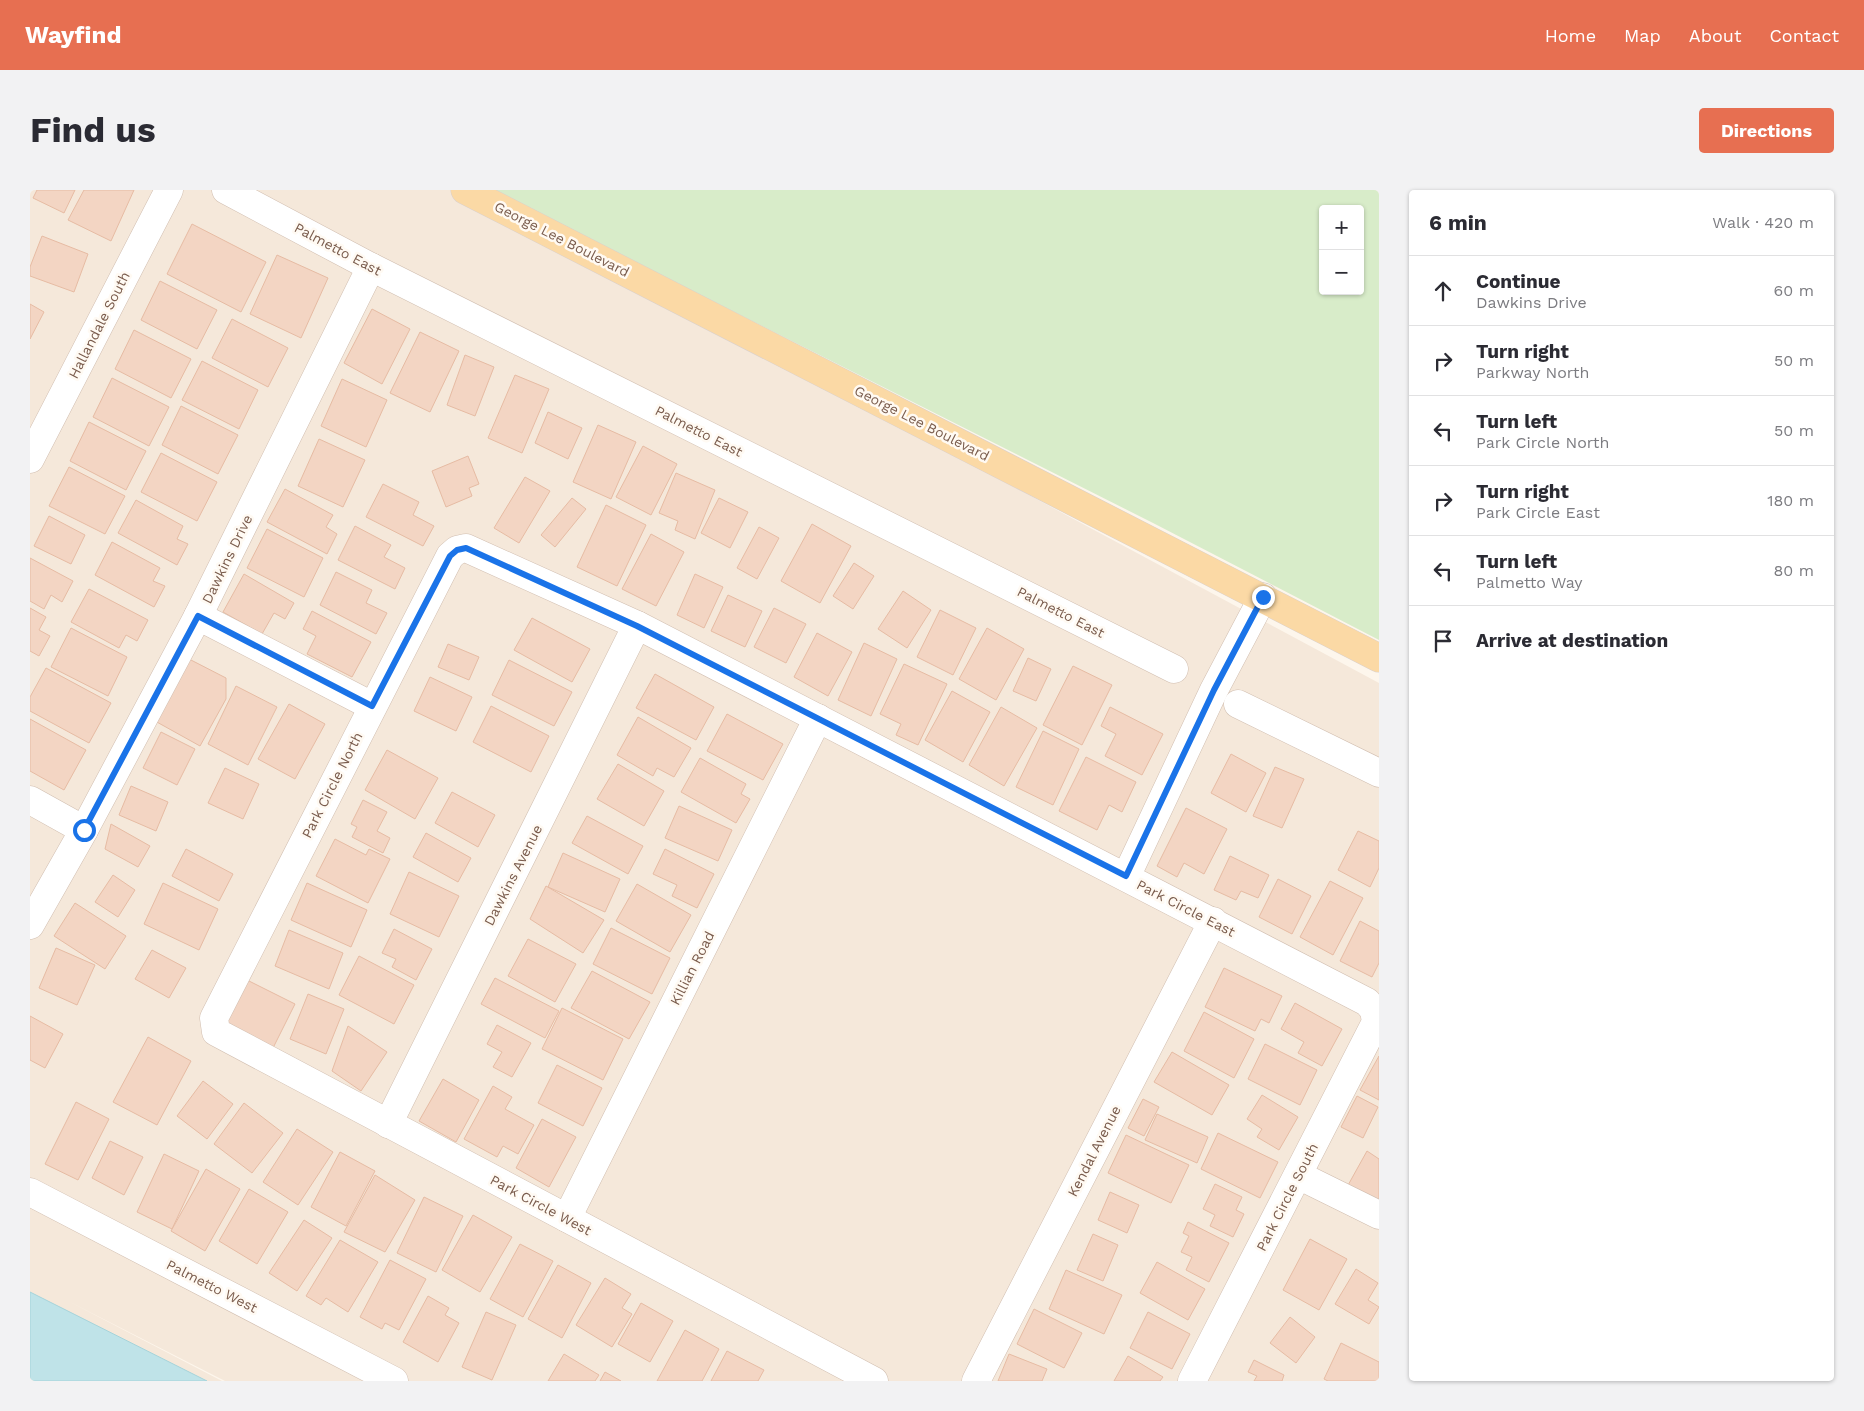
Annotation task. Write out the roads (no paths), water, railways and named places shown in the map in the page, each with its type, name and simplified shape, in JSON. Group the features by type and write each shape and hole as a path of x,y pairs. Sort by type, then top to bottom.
{"main road":[{"name":"George Lee Boulevard","path":"471,192 1379,658"}],"street":[{"name":"Hallandale South","path":"30,459 169,190"},
{"name":"Palmetto East","path":"226,190 371,267 1174,669"},
{"name":"Dawkins Drive","path":"30,925 84,830 198,616 371,267"},
{"name":"Park Circle East","path":"457,550 466,548 637,626 1213,921 1367,1002 1374,1010"},
{"name":"Park Circle North","path":"214,1024 214,1018 372,706 450,556 457,550"},
{"path":"1126,876 1214,690 1263,597"},
{"path":"198,616 372,706"},
{"name":"Dawkins Avenue","path":"388,1124 637,626"},
{"path":"1238,704 1379,773"},
{"name":"Killian Road","path":"567,1218 818,718"},
{"path":"30,800 84,830"},
{"name":"Kendal Avenue","path":"976,1381 1213,921"},
{"name":"Park Circle South","path":"1192,1381 1376,1022 1374,1010"},
{"name":"Park Circle West","path":"214,1024 216,1032 874,1381"},
{"path":"1298,1176 1379,1215"},
{"name":"Palmetto West","path":"30,1192 394,1381"}],"water":[{"path":"30,1292 207,1381 30,1381"}]}
